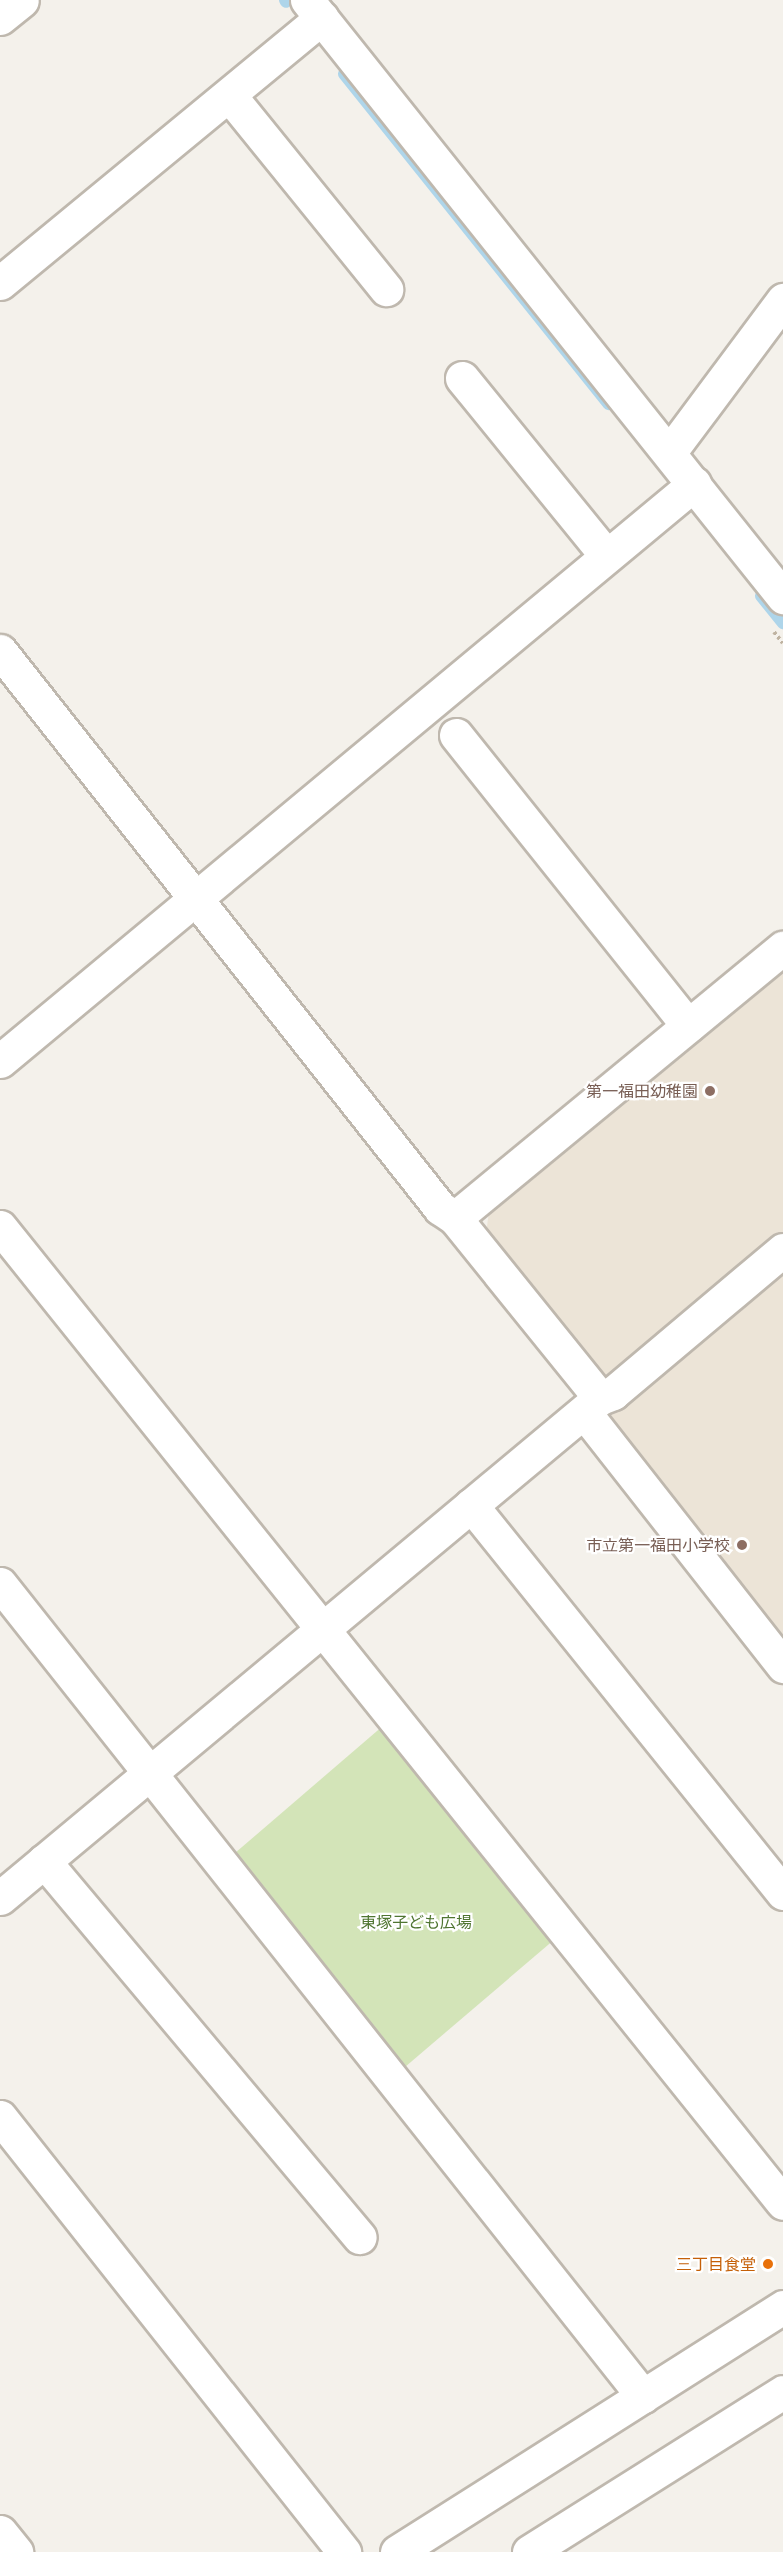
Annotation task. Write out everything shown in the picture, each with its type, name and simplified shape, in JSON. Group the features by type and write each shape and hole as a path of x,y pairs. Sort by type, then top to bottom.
{"street":[{"path":"0,18 22,0"},
{"path":"0,283 229,95 315,9 669,453 685,491 783,597"},
{"path":"229,95 386,289"},
{"path":"669,453 783,300"},
{"path":"462,378 605,554"},
{"path":"0,1061 605,554 685,491"},
{"path":"0,651 194,900 440,1208 455,1218 783,1666"},
{"path":"456,735 688,1026"},
{"path":"455,1218 783,948"},
{"path":"0,1227 783,2203"},
{"path":"0,1898 471,1504 592,1405 613,1393 783,1250"},
{"path":"471,1504 783,1893"},
{"path":"0,1584 643,2396"},
{"path":"44,1860 359,2237"},
{"path":"0,2117 344,2552"},
{"path":"397,2552 783,2307"},
{"path":"529,2552 752,2414 783,2392"},
{"path":"752,2414 783,2426"},
{"path":"0,2532 16,2552"}],"shaded area":[{"name":"第一福田幼稚園","path":"783,971 783,1233 606,1384 486,1233 489,1212"},
{"name":"市立第一福田小学校","path":"783,1269 783,1650 602,1420"}],"green space":[{"name":"東塚子ども広場","path":"384,1725 555,1939 405,2067 235,1853"}],"waterway":[{"path":"344,74 608,404"},
{"path":"761,596 783,623"}],"place":[{"name":"第一福田幼稚園","path":"710,1091"},
{"name":"市立第一福田小学校","path":"742,1545"},
{"name":"三丁目食堂","path":"768,2264"}]}
